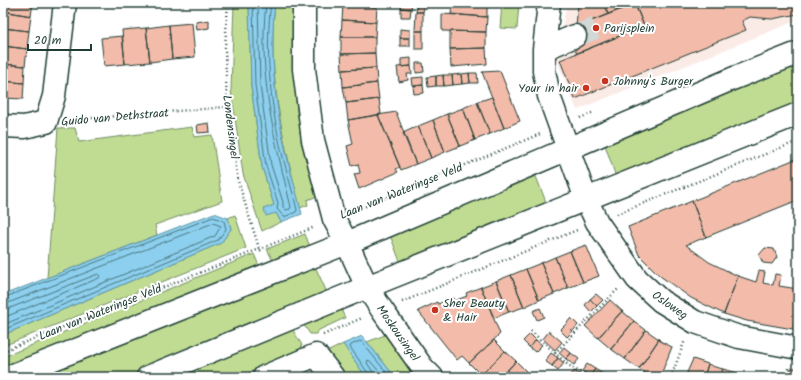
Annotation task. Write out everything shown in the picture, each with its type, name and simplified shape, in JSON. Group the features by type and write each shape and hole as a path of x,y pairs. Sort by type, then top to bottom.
{"street":[{"path":"46,122 54,96 65,3"},
{"path":"304,3 304,69 313,140 334,219 347,243 367,287"},
{"path":"549,3 544,50 544,71 549,96 586,199"},
{"path":"544,50 575,36"},
{"path":"8,377 347,243 732,79 798,53"},
{"path":"148,377 367,287 798,114"},
{"name":"Guido van Dethstraat","path":"3,126 24,127 46,122"},
{"name":"Osloweg","path":"586,199 597,222 637,280 661,301 695,322 739,337 798,348"},
{"name":"Moskousingel","path":"367,287 422,367 432,377"},
{"path":"264,377 316,355 333,377"}],"path":[{"name":"Londensingel","path":"228,3 225,46 227,107 238,181 259,248"},
{"name":"Guido van Dethstraat","path":"46,122 227,107"},
{"name":"Laan van Wateringse Veld","path":"3,351 334,219 596,111"},
{"path":"316,355 316,345 324,333 798,140"},
{"path":"555,353 619,287"},
{"path":"671,377 687,336 695,322"},
{"path":"530,331 567,364 588,377"}],"shaded area":[{"path":"567,3 798,3 798,20 577,110 556,58"}],"green space":[{"path":"234,3 249,3 251,86 262,167 274,205 264,209 276,213 281,222 262,231 243,174 231,90"},
{"path":"275,3 294,3 293,61 297,112 318,196 307,200 308,205 300,208 278,107 273,56"},
{"path":"502,3 519,3 517,29 500,28"},
{"path":"798,62 798,107 617,180 605,145"},
{"path":"192,127 194,137 212,135 222,201 155,225 157,235 47,278 58,128 75,128 79,142"},
{"path":"535,174 548,207 402,267 390,235"},
{"path":"235,215 246,248 3,346 3,335 221,243 231,229 228,218"},
{"path":"305,234 310,247 273,261 267,249"},
{"path":"254,254 260,268 3,372 3,357"},
{"path":"314,264 329,297 130,377 27,377"},
{"path":"340,307 345,318 319,330 316,334 310,334 301,321"},
{"path":"291,327 302,345 299,352 238,377 164,377"},
{"path":"385,335 419,377 395,377 367,342"},
{"path":"343,344 366,377 345,377 327,352"}],"water":[{"path":"249,3 275,3 273,55 275,91 286,152 302,214 281,222 276,213 266,216 264,209 274,205 262,167 251,86"},
{"path":"214,213 228,218 231,229 221,243 3,335 3,295"},
{"path":"362,336 395,377 366,377 343,344"}],"building":[{"path":"3,3 33,3 31,16 3,11"},
{"path":"343,3 377,3 377,7"},
{"path":"402,3 412,3 411,9 401,8"},
{"path":"417,3 425,3 423,12 416,12"},
{"path":"452,3 488,3 487,17 451,14"},
{"path":"578,3 603,3 608,14 576,27"},
{"path":"603,3 629,3 630,5 608,14"},
{"path":"629,3 798,3 798,14 772,19 750,17 742,21 746,30 575,99 560,60 644,26 635,4 630,5"},
{"path":"343,4 377,7 376,22 342,20"},
{"path":"635,4 644,26 576,54 576,27"},
{"path":"401,8 411,9 410,17 401,17"},
{"path":"3,11 31,16 29,31 3,28"},
{"path":"416,12 423,12 423,31 415,31"},
{"path":"442,14 487,17 486,32 442,31"},
{"path":"209,20 209,28 197,30 196,22"},
{"path":"342,20 376,22 375,37 341,37"},
{"path":"192,23 195,57 172,59 169,25"},
{"path":"169,25 172,59 150,62 146,28"},
{"path":"3,28 29,31 27,49 3,46"},
{"path":"146,28 150,62 125,64 122,30"},
{"path":"400,29 410,30 410,38 400,38"},
{"path":"415,31 423,31 423,49 415,49"},
{"path":"450,31 486,32 486,48 450,49"},
{"path":"122,36 125,64 104,66 101,38"},
{"path":"341,37 375,37 375,53 341,54"},
{"path":"400,38 410,38 410,46 400,46"},
{"path":"3,46 27,49 25,66 3,64"},
{"path":"486,48 487,64 451,67 450,49"},
{"path":"375,53 376,68 342,70 341,54"},
{"path":"411,58 411,66 401,67 401,59"},
{"path":"416,63 423,63 424,72 416,73"},
{"path":"3,64 25,66 24,83 3,81"},
{"path":"411,66 412,74 407,74 408,80 399,82 397,67"},
{"path":"376,68 377,83 343,87 342,70"},
{"path":"500,71 520,121 504,128 482,72"},
{"path":"469,73 470,83 462,84 461,74"},
{"path":"469,73 477,73 478,83 470,83"},
{"path":"461,74 462,84 453,85 452,75"},
{"path":"443,75 444,86 436,86 436,76"},
{"path":"443,75 452,75 453,85 444,86"},
{"path":"436,76 436,86 428,87 427,77"},
{"path":"423,77 423,85 413,86 412,78"},
{"path":"3,81 24,83 23,99 3,98"},
{"path":"377,83 379,99 346,103 343,87"},
{"path":"423,85 424,93 414,94 413,86"},
{"path":"492,97 504,128 490,134 477,102"},
{"path":"379,99 381,114 348,120 346,103"},
{"path":"477,102 490,134 475,140 463,108"},
{"path":"463,108 475,140 460,146 447,114"},
{"path":"396,112 416,164 401,170 378,115"},
{"path":"447,114 460,146 445,152 433,120"},
{"path":"378,115 400,167 396,169 398,172 359,189 354,174 360,173 358,164 352,166 347,146 353,144 348,120"},
{"path":"433,120 445,152 431,158 418,126"},
{"path":"209,123 210,132 198,133 197,125"},
{"path":"418,126 431,158 416,164 403,133"},
{"path":"798,158 798,200 706,237 692,201"},
{"path":"692,201 706,237 686,245 709,262 738,276 724,314 691,298 660,276 639,255 628,227"},
{"path":"586,245 599,276 583,282 570,251"},
{"path":"765,248 774,249 777,257 772,264 763,263 759,255"},
{"path":"570,251 583,282 568,288 555,257"},
{"path":"555,257 568,288 554,294 541,263"},
{"path":"541,263 554,294 539,300 526,269"},
{"path":"526,269 539,300 524,307 511,275"},
{"path":"759,271 765,272 763,283 773,285 775,274 781,275 779,286 798,289 798,299 793,329 747,321 724,314 738,276 756,282"},
{"path":"511,275 524,307 509,312 496,281"},
{"path":"496,281 509,312 494,318 481,287"},
{"path":"481,287 500,334 469,363 462,356 457,360 418,311 437,302 438,304 453,298 454,301 467,296 466,293"},
{"path":"596,294 603,300 597,306 590,299"},
{"path":"590,299 597,306 591,312 585,305"},
{"path":"610,300 622,311 598,338 585,326"},
{"path":"540,308 544,317 537,320 533,311"},
{"path":"622,311 634,321 611,349 598,338"},
{"path":"571,318 578,325 573,331 566,324"},
{"path":"634,321 646,330 625,359 611,349"},
{"path":"566,324 573,331 567,337 560,330"},
{"path":"646,330 659,339 639,369 625,359"},
{"path":"549,331 562,342 555,350 543,339"},
{"path":"530,334 536,340 529,347 523,341"},
{"path":"659,339 672,347 660,377 652,377 639,369"},
{"path":"494,340 505,351 481,375 469,363"},
{"path":"536,340 542,345 535,352 529,347"},
{"path":"564,347 571,353 566,359 559,353"},
{"path":"505,351 516,361 501,377 483,377 481,375"},
{"path":"551,353 558,358 552,366 545,361"},
{"path":"571,353 579,359 574,365 566,359"},
{"path":"558,358 564,363 558,371 552,366"},
{"path":"693,359 708,364 704,377 685,377"},
{"path":"516,361 527,372 523,377 501,377"},
{"path":"587,364 595,369 590,376 582,371"},
{"path":"708,364 723,369 720,377 704,377"},
{"path":"791,368 798,368 797,377 790,377"},
{"path":"595,369 603,374 601,377 590,376"},
{"path":"723,369 738,373 737,377 720,377"},
{"path":"574,371 581,375 580,377 570,377"},
{"path":"527,372 532,376 533,377 523,377"},
{"path":"738,373 753,376 753,377 737,377"}],"tunnel":[{"path":"575,36 596,28"}],"place":[{"name":"Parijsplein","path":"596,28"},
{"name":"Johnny's Burger","path":"605,81"},
{"name":"Your in hair","path":"586,88"},
{"name":"Sher Beauty & Hair","path":"435,310"}]}
